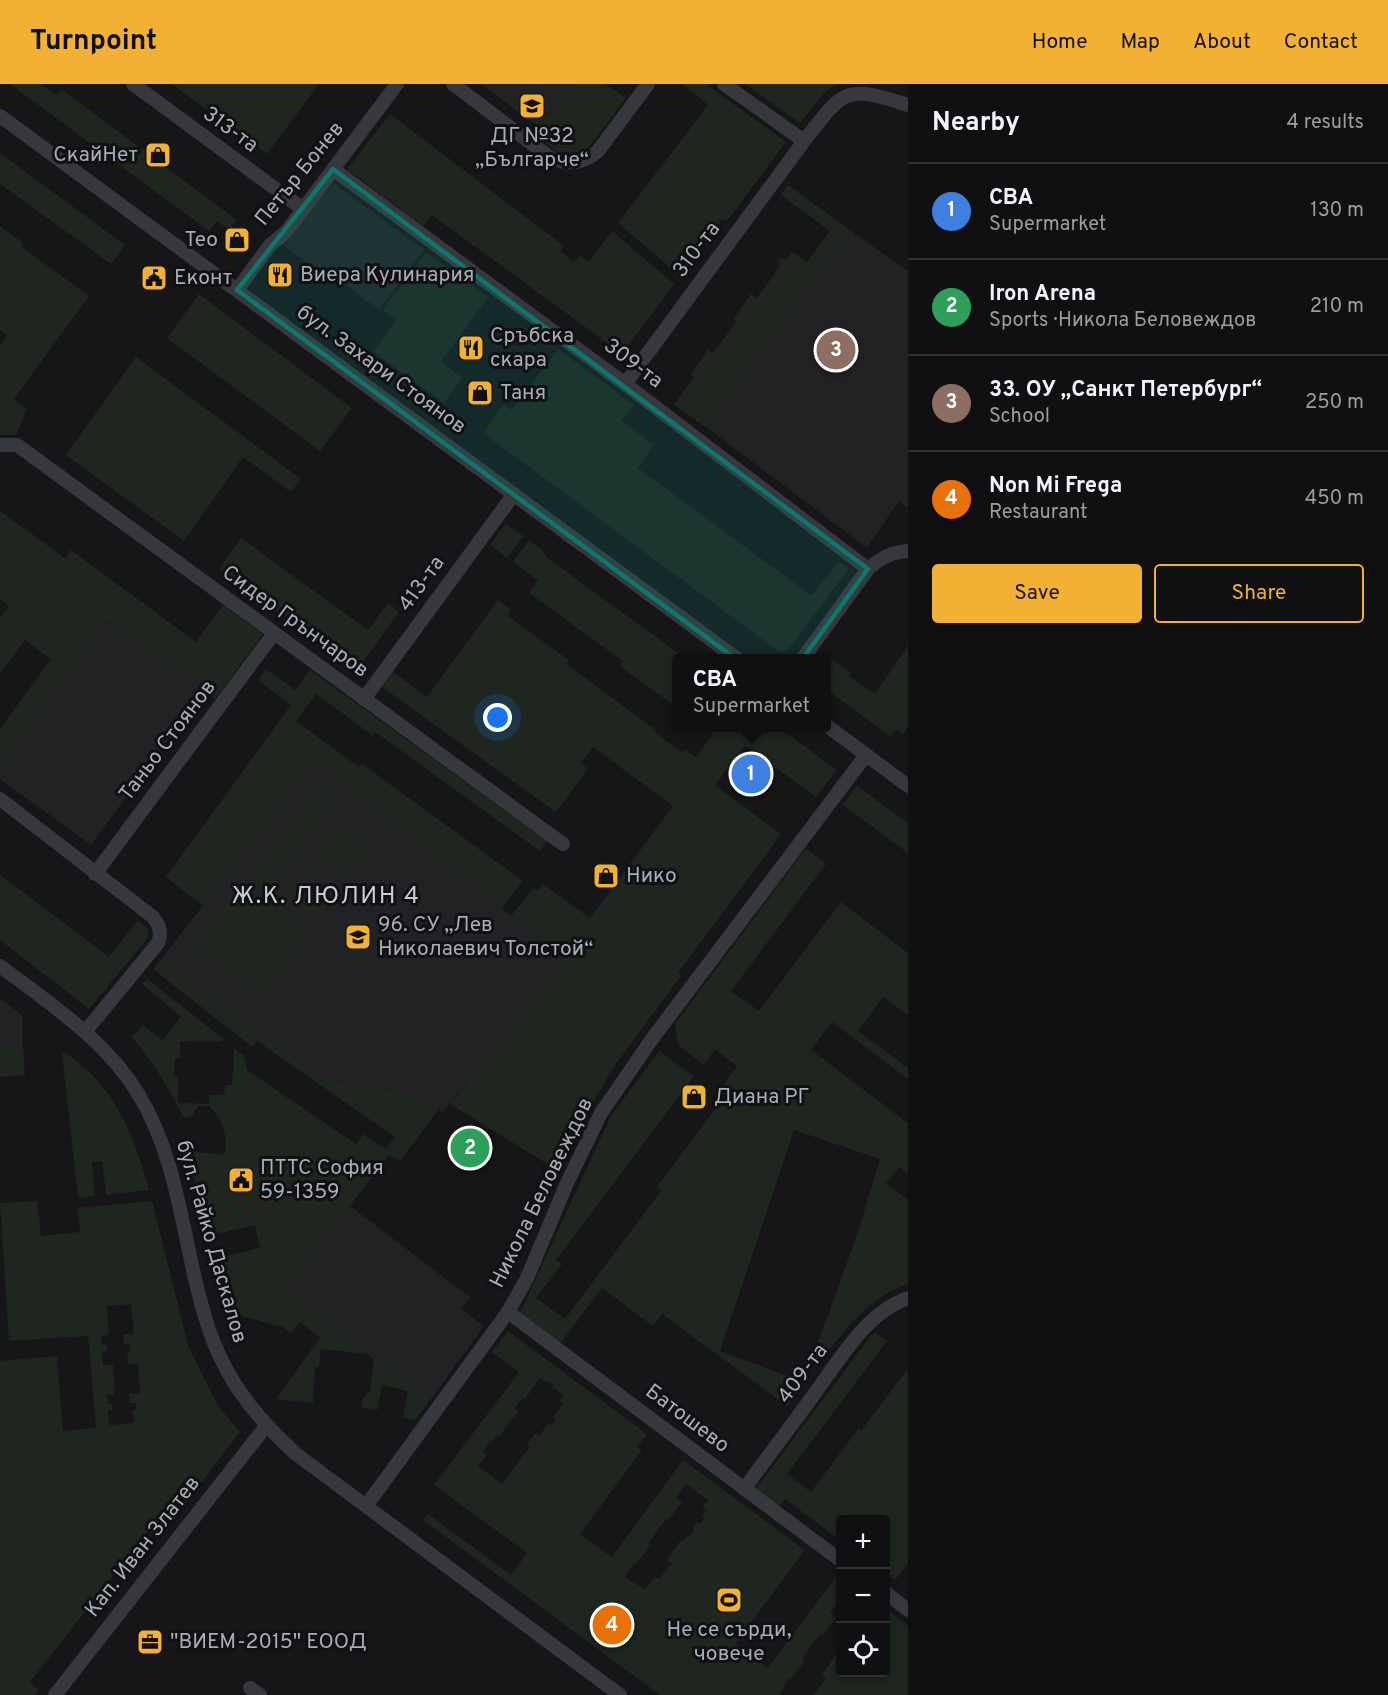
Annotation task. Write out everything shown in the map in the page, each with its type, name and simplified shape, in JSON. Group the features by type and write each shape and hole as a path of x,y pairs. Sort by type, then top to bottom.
{"street":[{"name":"313-та","path":"133,84 303,209"},
{"name":"Петър Бонев","path":"237,290 270,245 286,232 397,84"},
{"path":"453,84 548,156 568,163 589,158 598,151 648,84"},
{"path":"724,84 804,141"},
{"name":"310-та","path":"625,384 833,103 856,93 868,93 908,105"},
{"name":"бул. Захари Стоянов","path":"0,116 731,654"},
{"name":"309-та","path":"333,170 625,384 868,569"},
{"name":"Сидер Грънчаров","path":"0,445 17,445 562,844"},
{"name":"413-та","path":"364,699 514,494"},
{"path":"806,654 868,569 881,558 908,551"},
{"name":"Таньо Стоянов","path":"95,874 274,633"},
{"path":"831,729 908,786"},
{"name":"Никола Беловеждов","path":"366,1506 508,1312 527,1278 567,1183 601,1113 652,1039 866,755"},
{"path":"0,799 158,923 160,937 153,949 85,1032"},
{"name":"бул. Райко Даскалов","path":"0,966 85,1032 127,1076 140,1096 165,1152 213,1339 240,1393 266,1426 296,1454 602,1690 620,1695"},
{"name":"409-та","path":"744,1489 853,1341 875,1318 895,1302 908,1298"},
{"name":"Батошево","path":"508,1312 836,1557"},
{"name":"Кап. Иван Златев","path":"55,1695 266,1426"},
{"path":"890,1597 908,1610"}],"highlighted area":[{"path":"333,169 868,569 779,691 237,290"}],"shaded area":[{"path":"10,84 41,84 57,95 61,89 237,220 229,230 217,221 209,231"},
{"path":"172,84 319,84 267,154"},
{"name":"ДГ №32 „Българче“","path":"481,84 571,84 539,127"},
{"path":"571,84 605,84 626,98 586,151 578,155 561,155 534,134"},
{"path":"682,84 706,84 786,142 727,221 722,219 680,276 618,223 708,105"},
{"path":"745,84 837,84 824,93 800,123"},
{"path":"533,85 548,97 535,112 520,100"},
{"path":"390,114 564,246 560,251 574,262 580,255 589,262 612,231 674,284 622,354 432,215 423,226 347,169"},
{"path":"0,153 125,245 111,264 0,184"},
{"path":"332,182 424,250 379,310 332,275 328,278 284,246"},
{"path":"788,185 850,230 707,428 674,405 694,377 691,374 708,350 713,353 736,322 733,319 751,294 757,298 780,266 777,263 781,257 786,260 792,252 807,262 830,231 781,195"},
{"path":"0,226 23,243 22,247 89,296 14,399 27,409 16,435 0,435 0,346 7,335 0,330"},
{"path":"850,230 908,271 908,508 899,501 867,548 707,428"},
{"path":"426,252 488,297 441,362 462,378 444,403 373,352 396,320 383,310"},
{"path":"199,294 352,408 320,451 167,338"},
{"path":"558,349 634,405 622,421 654,445 638,468 812,596 838,561 849,569 788,650 781,652 777,650 483,433 504,404 512,410"},
{"path":"136,357 301,479 291,492 243,457 184,541 66,455"},
{"path":"0,511 65,558 71,550 196,642 223,605 263,634 215,699 107,621 0,767 0,729 51,659 25,640 0,674 0,618 9,606 0,599"},
{"path":"506,524 523,536 507,558 490,545"},
{"path":"241,538 368,630 388,603 399,612 357,670 219,569"},
{"path":"529,540 543,551 546,557 679,654 672,654 672,704 620,666 623,661 529,593 538,580 513,562"},
{"path":"498,600 511,610 508,616 569,660 566,664 656,730 655,732 682,753 685,750 696,757 713,734 710,732 785,732 837,770 816,797 745,745 715,785 781,834 678,973 681,976 613,1068 554,1168 450,1104 564,958 511,916 533,888 537,891 543,884 590,918 673,806 593,747 581,763 588,769 556,812 382,687 393,672 427,697"},
{"path":"107,621 204,691 91,845 0,779 0,767"},
{"path":"908,645 908,727 903,734 896,729 890,736 831,693 831,663 833,660 851,673 849,676 875,694"},
{"path":"266,669 295,690 310,670 547,841 540,851 375,732 372,735 316,694 296,721 359,767 362,764 523,881 501,908 315,763 203,906 166,877 291,705 258,680"},
{"name":"96. СУ „Лев Николаевич Толстой“","path":"315,763 565,958 443,1112 416,1095 322,1079 161,959"},
{"path":"316,785 336,800 302,845 282,830"},
{"path":"857,786 908,823 908,853 843,805"},
{"path":"336,824 351,836 328,866 313,854"},
{"path":"280,832 301,847 267,892 246,877"},
{"path":"355,837 371,848 348,878 332,867"},
{"path":"806,848 826,864 731,991 759,1011 841,902 908,953 908,1015 883,997 858,1031 908,1068 908,1079 832,1022 811,1050 908,1123 908,1173 899,1167 886,1184 908,1200 908,1284 893,1290 868,1307 847,1328 819,1364 811,1362 858,1232 880,1159 794,1130 720,1351 804,1382 787,1406 662,1314 653,1326 602,1288 559,1345 519,1315 611,1116 659,1051 694,1076 556,1260 562,1264 536,1298 565,1319 661,1191 657,1187 725,1096 719,1091 737,1066 715,1049 704,1065 678,1045 675,1024"},
{"path":"302,866 318,877 295,907 280,896"},
{"path":"0,875 109,957 138,920 148,929 148,938 89,1009 0,940"},
{"path":"242,879 311,931 261,996 193,945"},
{"path":"324,880 340,891 317,921 301,910"},
{"path":"161,959 322,1079 416,1095 439,1109 400,1161 389,1155 286,1289 431,1399 415,1420 403,1418 408,1391 382,1385 377,1410 361,1408 363,1397 366,1398 366,1393 370,1392 374,1359 367,1354 321,1349 319,1367 315,1367 313,1403 276,1399 320,1338 300,1322 291,1333 283,1327 229,1313 224,1306 213,1259 260,1248 255,1225 208,1236 187,1151 224,1155 224,1128 209,1106 198,1106 192,1116 184,1118 161,1076 132,1037 143,1025 162,1040 181,1017 142,984 147,979 224,1039 222,1042 180,1041 180,1058 175,1059 174,1077 178,1077 178,1103 209,1104 209,1095 224,1095 225,1085 232,1085 234,1048 244,1056 247,1070 356,1144 363,1134 386,1149 395,1137 257,1041 252,1047 153,969"},
{"path":"0,998 23,1016 23,1048 0,1048"},
{"path":"0,1048 23,1048 25,1075 0,1077"},
{"path":"67,1053 103,1087 121,1114 140,1159 149,1190 106,1195 102,1161 92,1162 95,1196 78,1198 62,1054"},
{"path":"37,1201 41,1236 80,1232 77,1208 152,1201 189,1348 219,1407 240,1432 174,1518 164,1511 30,1682 39,1690 35,1695 0,1695 0,1361 57,1356 63,1431 96,1428 88,1336 9,1341 0,1203","holes":["131,1304 134,1334 123,1335 124,1344 130,1344 130,1351 127,1351 128,1364 138,1364 140,1393 129,1394 130,1403 136,1403 137,1410 133,1410 134,1423 109,1425 108,1411 113,1410 112,1404 108,1404 107,1395 115,1395 113,1365 103,1365 102,1352 107,1351 106,1345 102,1345 101,1336 109,1335 107,1306"]},
{"path":"350,1206 470,1297 461,1309 484,1326 431,1399 286,1289"},
{"path":"508,1331 647,1434 637,1447 642,1450 580,1534 612,1557 683,1460 805,1550 735,1644 768,1668 836,1577 836,1605 830,1613 836,1618 805,1653 802,1660 804,1662 784,1684 786,1685 779,1693 781,1695 660,1695 423,1520 428,1514 511,1575 527,1553 434,1485 519,1372 492,1352","holes":["540,1378 564,1395 560,1401 563,1404 553,1417 556,1420 552,1426 548,1424 539,1436 535,1433 527,1445 530,1447 502,1484 478,1466 487,1455 483,1452 490,1440 492,1441 497,1435 500,1437 519,1411 515,1408 522,1398 525,1399","686,1484 708,1500 702,1507 706,1511 702,1517 704,1519 692,1529 694,1531 690,1536 688,1535 684,1541 681,1540 667,1559 672,1563 659,1579 655,1577 645,1589 625,1577 650,1546 648,1544 666,1519 668,1520 682,1502 676,1497"]},
{"path":"874,1332 887,1341 787,1474 811,1492 858,1429 861,1431 906,1371 908,1373 908,1563 895,1580 890,1577 890,1515 836,1515 836,1537 785,1499 777,1509 754,1491"},
{"path":"890,1612 908,1626 908,1695 813,1695 826,1679 822,1675 835,1655 836,1677 890,1677"}],"place":[{"name":"ДГ №32 „Българче“","path":"532,106"},
{"name":"СкайНет","path":"158,155"},
{"name":"Тео","path":"237,240"},
{"name":"Виера Кулинария","path":"280,275"},
{"name":"Еконт","path":"154,278"},
{"name":"Сръбска скара","path":"471,348"},
{"name":"33. ОУ „Санкт Петербург“","path":"836,350"},
{"name":"Таня","path":"480,393"},
{"name":"CBA","path":"751,774"},
{"name":"Нико","path":"606,876"},
{"name":"96. СУ „Лев Николаевич Толстой“","path":"358,937"},
{"name":"Диана РГ","path":"694,1097"},
{"name":"Iron Arena","path":"470,1148"},
{"name":"ПТТС София 59-1359","path":"241,1180"},
{"name":"Не се сърди, човече","path":"729,1600"},
{"name":"Non Mi Frega","path":"612,1625"},
{"name":"\"ВИЕМ-2015\" ЕООД","path":"150,1642"}],"district":[{"name":"Ж.К. ЛЮЛИН 4","path":"326,897"}]}
